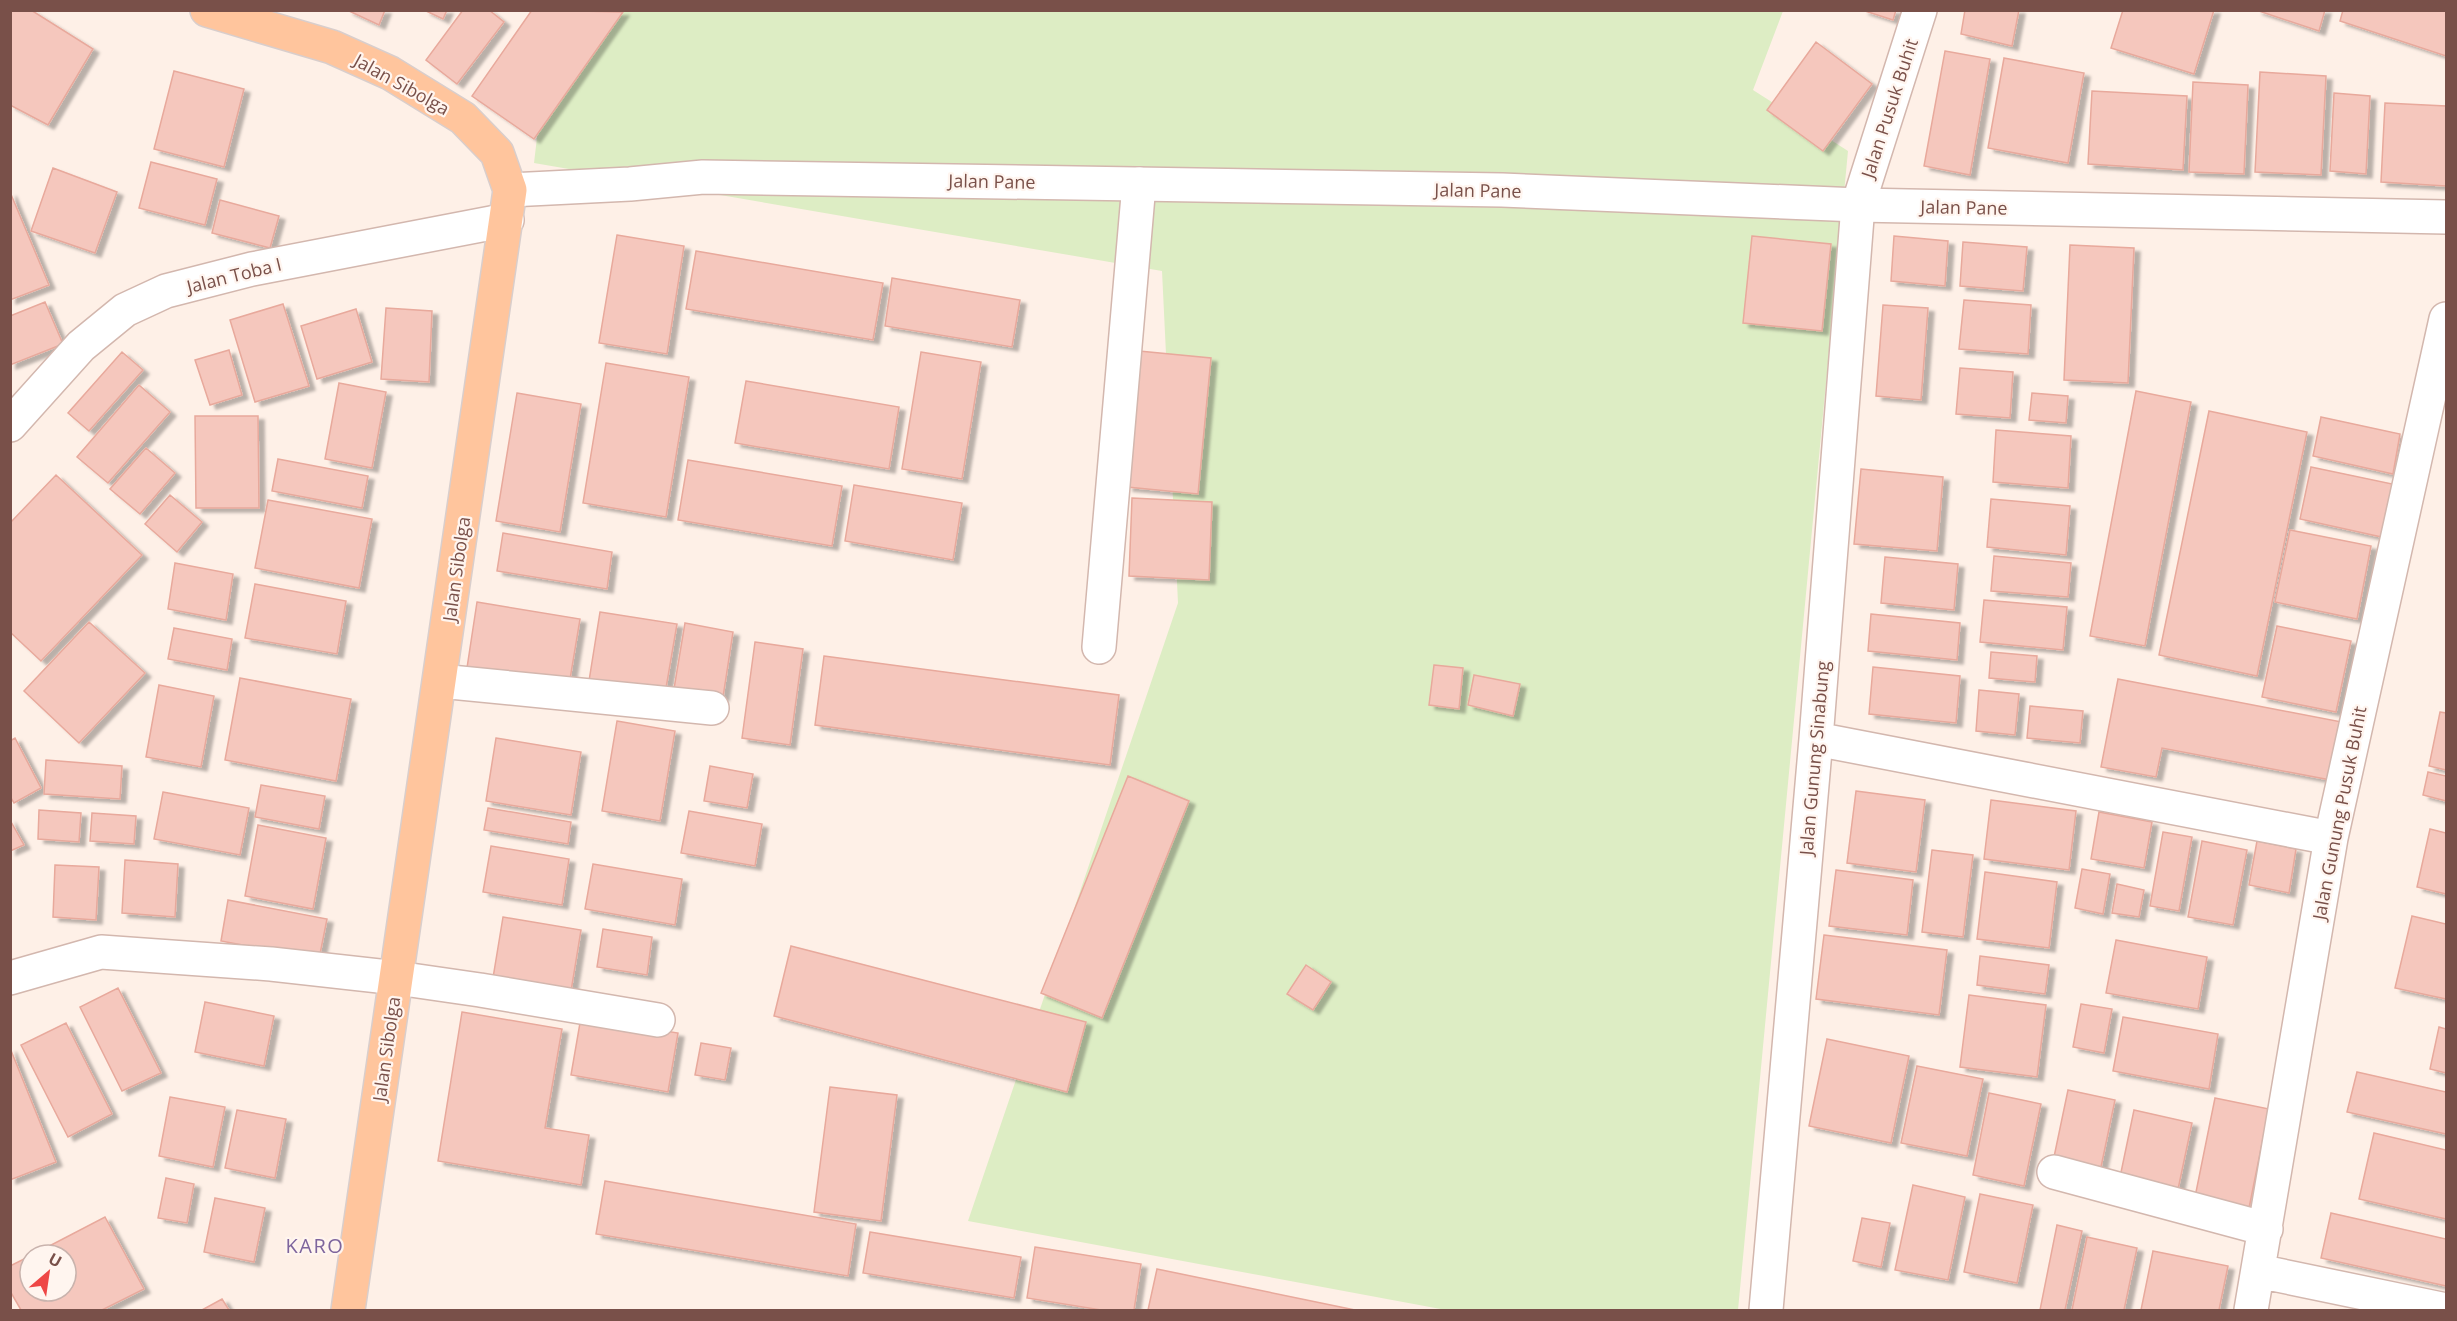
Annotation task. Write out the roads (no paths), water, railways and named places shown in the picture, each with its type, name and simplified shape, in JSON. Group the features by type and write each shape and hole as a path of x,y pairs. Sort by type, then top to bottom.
{"main road":[{"name":"Jalan Sibolga","path":"207,10 332,47 390,73 463,118 497,153 509,205 348,1311"}],"street":[{"name":"Jalan Pusuk Buhit","path":"1858,204 1920,10"},
{"name":"Jalan Pane","path":"509,205 630,184 703,177 1502,190 1858,204 2446,217"},
{"path":"1099,647 1139,184"},
{"name":"Jalan Gunung Sinabung","path":"1766,1311 1816,739 1858,204"},
{"name":"Jalan Toba I","path":"10,425 81,345 125,310 166,291 509,205"},
{"name":"Jalan Gunung Pusuk Buhit","path":"2252,1311 2331,838 2446,319"},
{"path":"440,681 712,708"},
{"path":"1816,739 2331,838"},
{"path":"10,978 101,952 271,964 397,978 658,1020"},
{"path":"2054,1173 2266,1229"},
{"path":"2258,1271 2446,1310"}],"district":[{"name":"KARO","path":"315,1245"}]}
